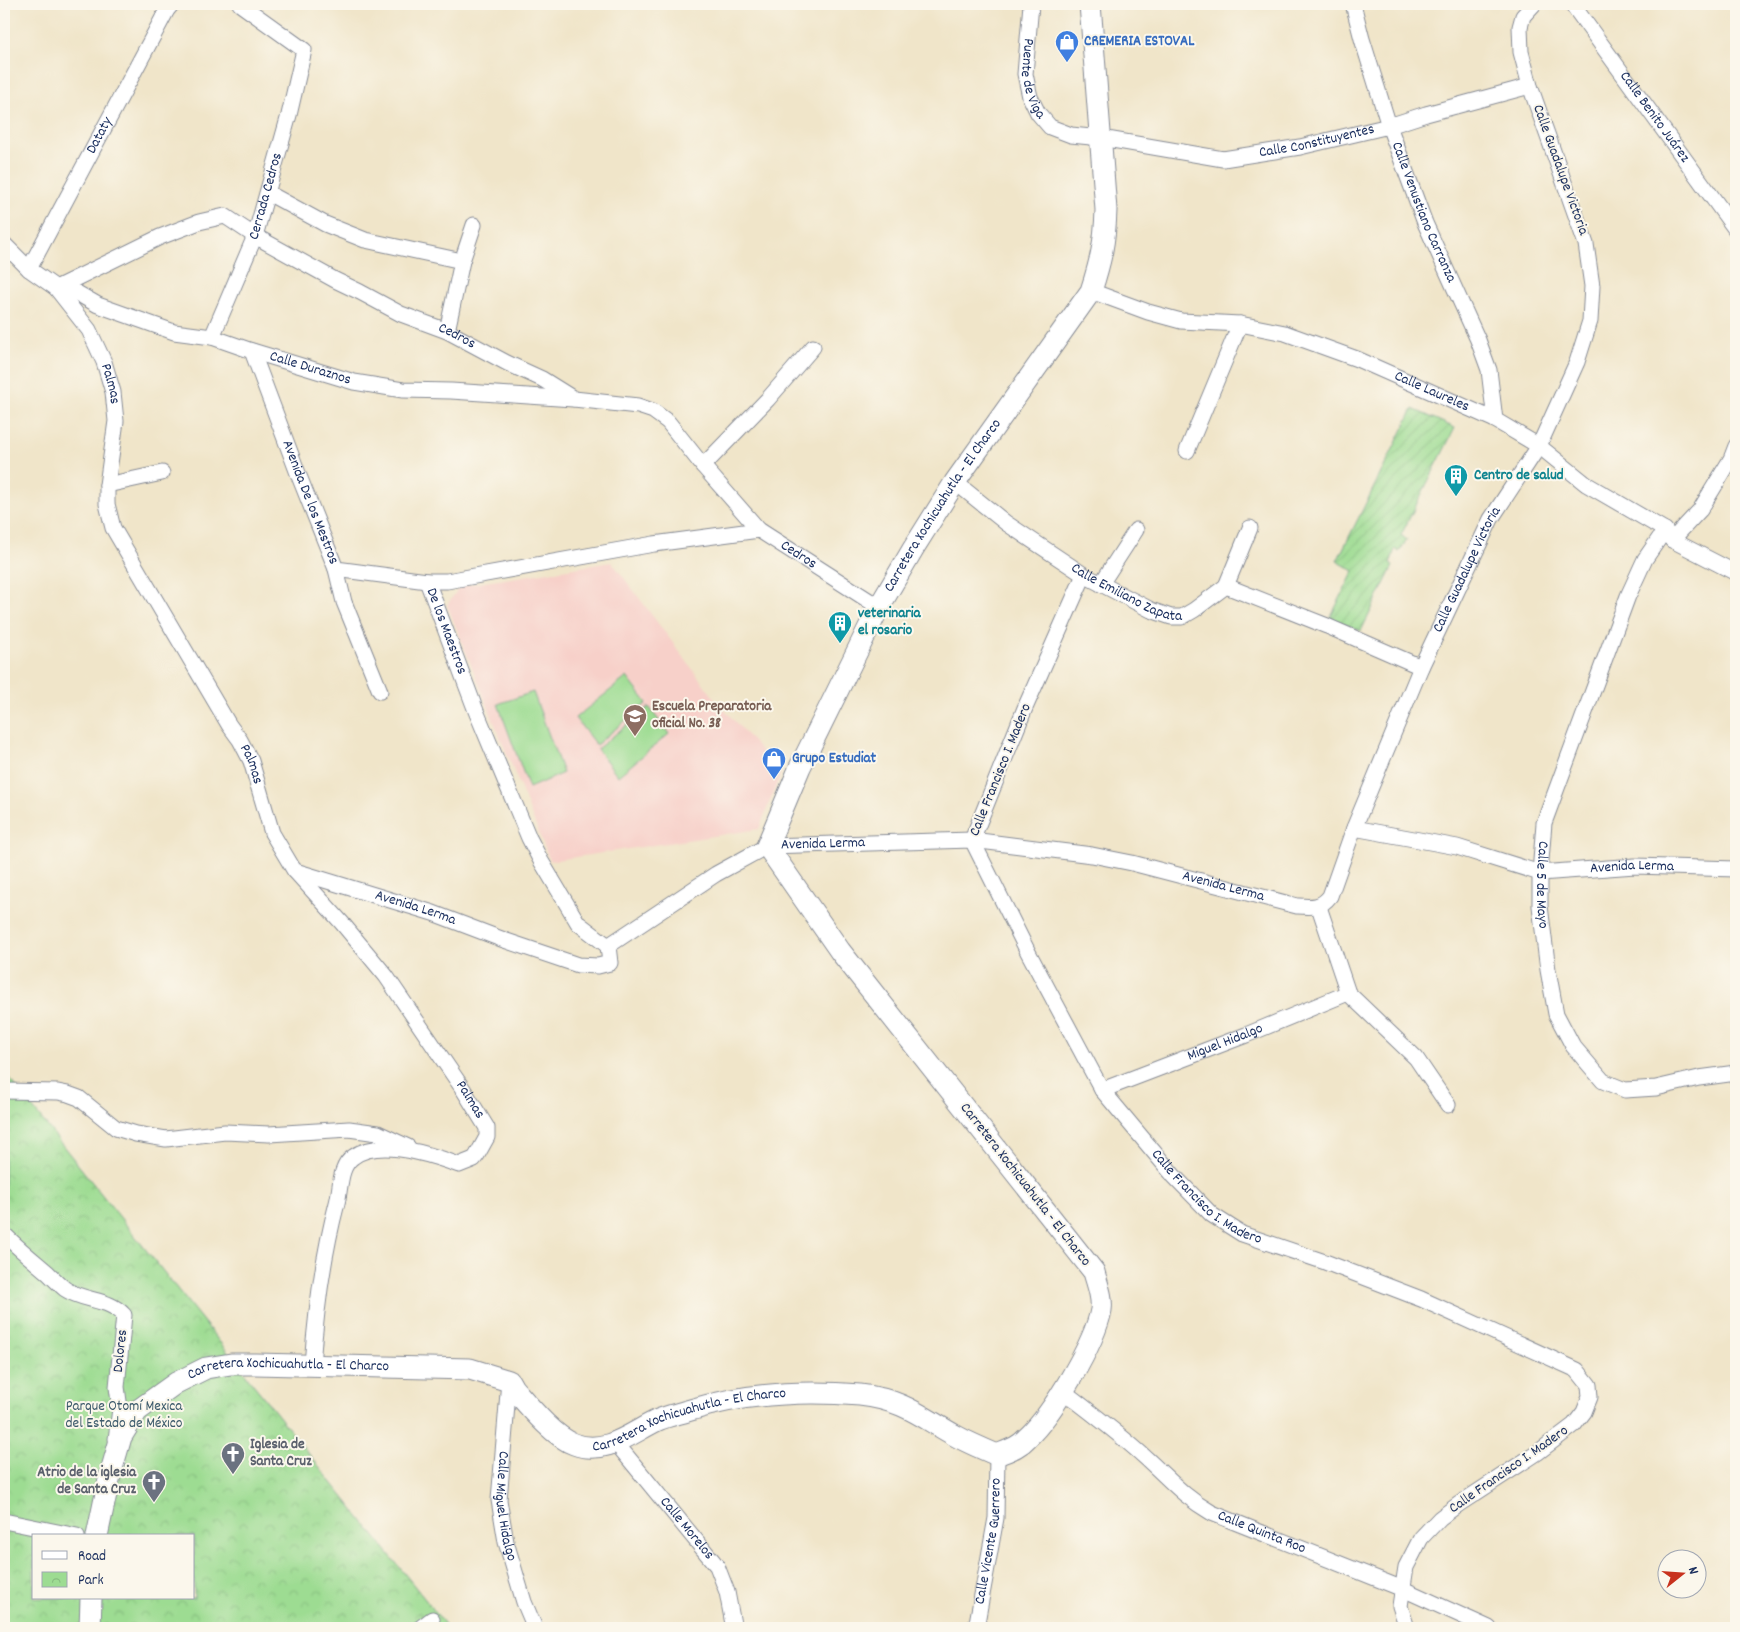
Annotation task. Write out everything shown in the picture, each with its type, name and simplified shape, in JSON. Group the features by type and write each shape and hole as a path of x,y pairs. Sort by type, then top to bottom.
{"main road":[{"name":"Carretera Xochicuahutla - El Charco","path":"97,1534 110,1475 121,1437 137,1411 176,1383 206,1368 231,1364 470,1369 509,1381 513,1388 561,1438 575,1445 592,1448 616,1443 659,1419 713,1403 750,1397 820,1393 858,1395 899,1403 925,1416 956,1436 997,1455 1016,1448 1027,1439 1063,1391 1098,1322 1101,1308 1100,1291 1094,1272 840,951 768,846 800,767 879,607 955,482 1091,291 1101,259 1106,210 1090,4"},
{"path":"90,1628 91,1600"}],"street":[{"name":"Cerrada Cedros","path":"212,336 255,236 289,116 304,50 240,4"},
{"name":"Puente de Viga","path":"1031,4 1025,74 1030,96 1038,113 1050,127 1071,135 1101,138"},
{"name":"Calle Venustiano Carranza","path":"1354,4 1362,39 1389,126 1425,223 1478,340 1486,362 1495,420"},
{"name":"Calle Guadalupe Victoria","path":"1319,906 1330,896 1354,828 1421,667 1491,519 1539,446 1578,362 1590,321 1592,286 1586,244 1530,86 1521,52 1520,27 1523,16 1534,4"},
{"name":"Calle Benito Juárez","path":"1572,4 1736,230"},
{"name":"Dataty","path":"29,269 165,6"},
{"name":"Calle Constituyentes","path":"1101,138 1223,159 1300,147 1389,126 1530,86"},
{"path":"268,193 326,224 366,240 462,261"},
{"name":"Cedros","path":"56,288 160,237 209,218 225,216 255,236 321,273 401,314 448,331 542,378 574,400 638,406 653,411 668,422 703,466 759,530 879,607"},
{"path":"448,331 462,261 474,225"},
{"path":"4,244 29,269 56,288"},
{"name":"Calle Duraznos","path":"56,288 77,293 98,305 174,332 212,336 252,352 354,382 403,390 451,390 574,400"},
{"name":"Palmas","path":"4,1091 58,1092 68,1094 79,1098 116,1128 136,1134 166,1138 224,1132 269,1134 349,1129 378,1133 418,1152 460,1165 474,1159 487,1137 487,1128 463,1089 386,976 342,923 294,870 272,833 250,761 240,740 229,725 113,528 107,504 107,485 116,421 113,392 104,362 89,330 56,288"},
{"name":"Calle Laureles","path":"1091,291 1148,312 1181,321 1240,324 1285,333 1357,359 1495,420 1539,446 1586,484 1668,535 1736,573"},
{"path":"1187,451 1240,324"},
{"path":"703,466 768,399 813,347"},
{"name":"Avenida De los Mestros","path":"252,352 336,569 427,581"},
{"name":"Calle 5 de Mayo","path":"1736,446 1731,459 1700,510 1668,535 1644,559 1628,596 1544,823 1540,872 1540,906 1556,1014 1573,1046 1602,1081 1625,1090 1656,1088 1699,1078 1736,1073"},
{"path":"107,485 162,473"},
{"name":"Calle Emiliano Zapata","path":"955,482 1006,523 1084,575 1151,610 1171,617 1182,617 1226,586"},
{"path":"1250,528 1226,586 1327,626 1421,667"},
{"name":"De los Maestros","path":"608,946 578,923 529,838 476,711 427,581 447,581 644,546 759,530"},
{"path":"1101,584 1136,530"},
{"path":"336,569 344,602 380,691"},
{"name":"Calle Francisco I. Madero","path":"1084,575 1025,708 972,840 1028,952 1102,1090 1174,1176 1212,1215 1228,1226 1242,1234 1324,1262 1421,1299 1578,1370 1589,1385 1590,1397 1584,1412 1574,1425 1537,1453 1446,1513 1421,1538 1406,1567 1400,1606 1407,1628"},
{"name":"Avenida Lerma","path":"1354,828 1457,847 1540,872 1635,866 1736,869"},
{"name":"Avenida Lerma","path":"294,870 433,913 578,965 598,966 610,963 608,946 716,874 768,846 972,840 1132,862 1297,906 1319,906"},
{"path":"1319,906 1348,993 1416,1058 1448,1105"},
{"name":"Miguel Hidalgo","path":"1102,1090 1348,993"},
{"name":"Palmas","path":"312,1365 316,1308 343,1172 351,1158 372,1149 418,1152"},
{"name":"Dolores","path":"4,1234 65,1289 89,1300 108,1304 118,1309 124,1315 117,1387 120,1409 110,1475"},
{"name":"Calle Miguel Hidalgo","path":"509,1381 500,1500 506,1542 511,1561 524,1602 536,1628"},
{"name":"Calle Quinta Roo","path":"1063,1391 1147,1459 1181,1492 1212,1513 1403,1590 1489,1628"},
{"name":"Calle Morelos","path":"616,1443 717,1566 727,1592 732,1628"},
{"name":"Calle Vicente Guerrero","path":"976,1628 996,1518 997,1455"},
{"path":"4,1521 67,1534"}],"shaded area":[{"path":"612,562 715,699 781,773 759,829 550,861 447,605 460,586"}],"green space":[{"path":"1413,409 1455,428 1401,535 1407,540 1399,552 1395,549 1390,564 1393,566 1361,631 1330,618 1354,571 1337,561"},
{"path":"627,677 647,703 596,745 575,718"},
{"path":"533,692 563,773 529,788 498,704"},
{"path":"649,707 669,734 618,776 597,749"},
{"name":"Parque Otomí Mexica del Estado de México","path":"4,1072 448,1628 4,1628"}],"place":[{"name":"CREMERIA ESTOVAL","path":"1067,63"},
{"name":"Centro de salud","path":"1456,497"},
{"name":"veterinaria el rosario","path":"840,644"},
{"name":"Escuela Preparatoria oficial No. 38","path":"635,737"},
{"name":"Grupo Estudiat","path":"774,780"},
{"name":"Iglesia de Santa Cruz","path":"233,1475"},
{"name":"Atrio de la iglesia de Santa Cruz","path":"154,1503"}]}
